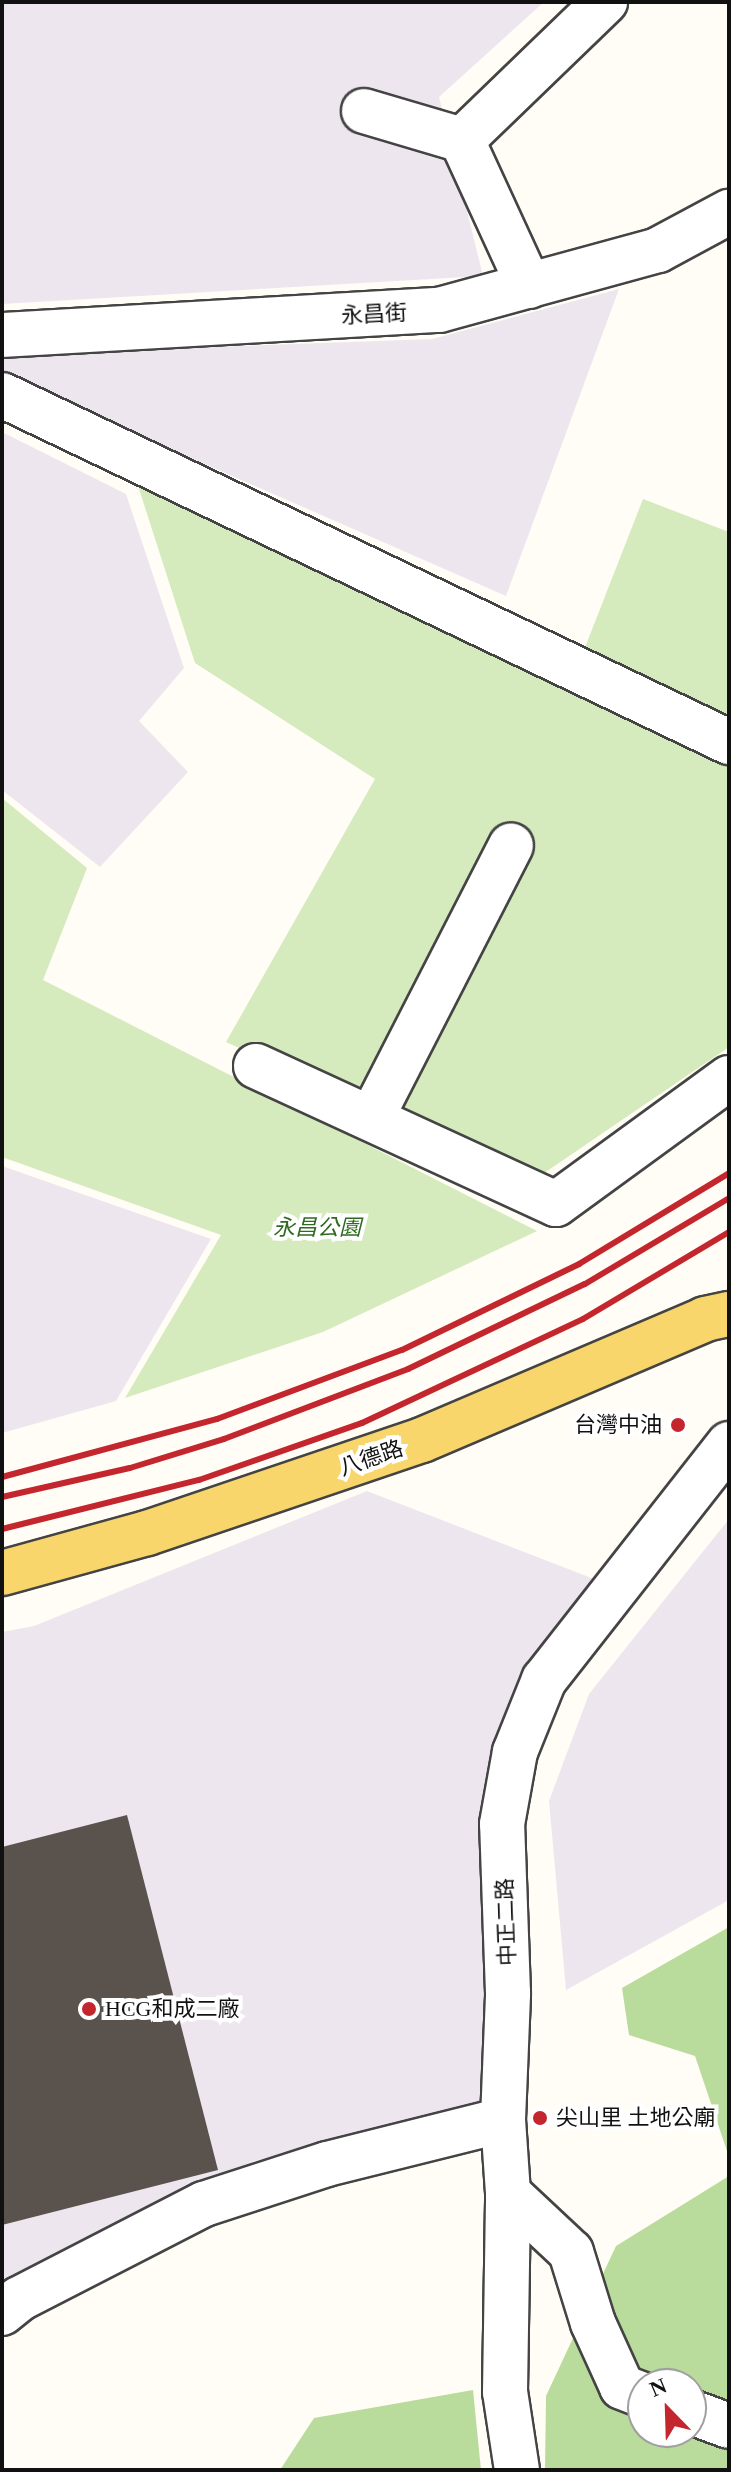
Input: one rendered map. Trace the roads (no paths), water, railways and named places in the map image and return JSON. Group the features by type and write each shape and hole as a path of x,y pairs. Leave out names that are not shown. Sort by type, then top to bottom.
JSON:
{"main road":[{"name":"八德路","path":"2,1573 132,1538 422,1440 705,1319 729,1314"}],"street":[{"path":"462,140 605,2"},
{"path":"364,111 462,140 529,286"},
{"name":"永昌街","path":"2,335 439,310 658,250 729,212"},
{"path":"2,395 729,742"},
{"path":"372,1117 511,845"},
{"path":"256,1066 556,1204 729,1078"},
{"name":"中正二路","path":"517,2470 505,2392 508,2193 503,2120 508,1993 502,1824 515,1752 544,1680 729,1444"},
{"path":"2,2313 19,2299 204,2204 327,2164 503,2120"},
{"path":"508,2193 571,2252 593,2323 622,2387 627,2389"},
{"path":"707,2418 729,2426"}],"railway":[{"path":"2,1477 217,1419 402,1350 579,1264 729,1173"},
{"path":"2,1497 130,1468 224,1439 408,1369 585,1284 729,1198"},
{"path":"2,1529 199,1480 362,1423 583,1319 729,1232"}],"place":[{"name":"台灣中油","path":"678,1425"},
{"name":"HCG和成二廠","path":"89,2009"},
{"name":"尖山里 土地公廟","path":"540,2118"}],"park label":[{"name":"永昌公園","path":"317,1228"}]}
